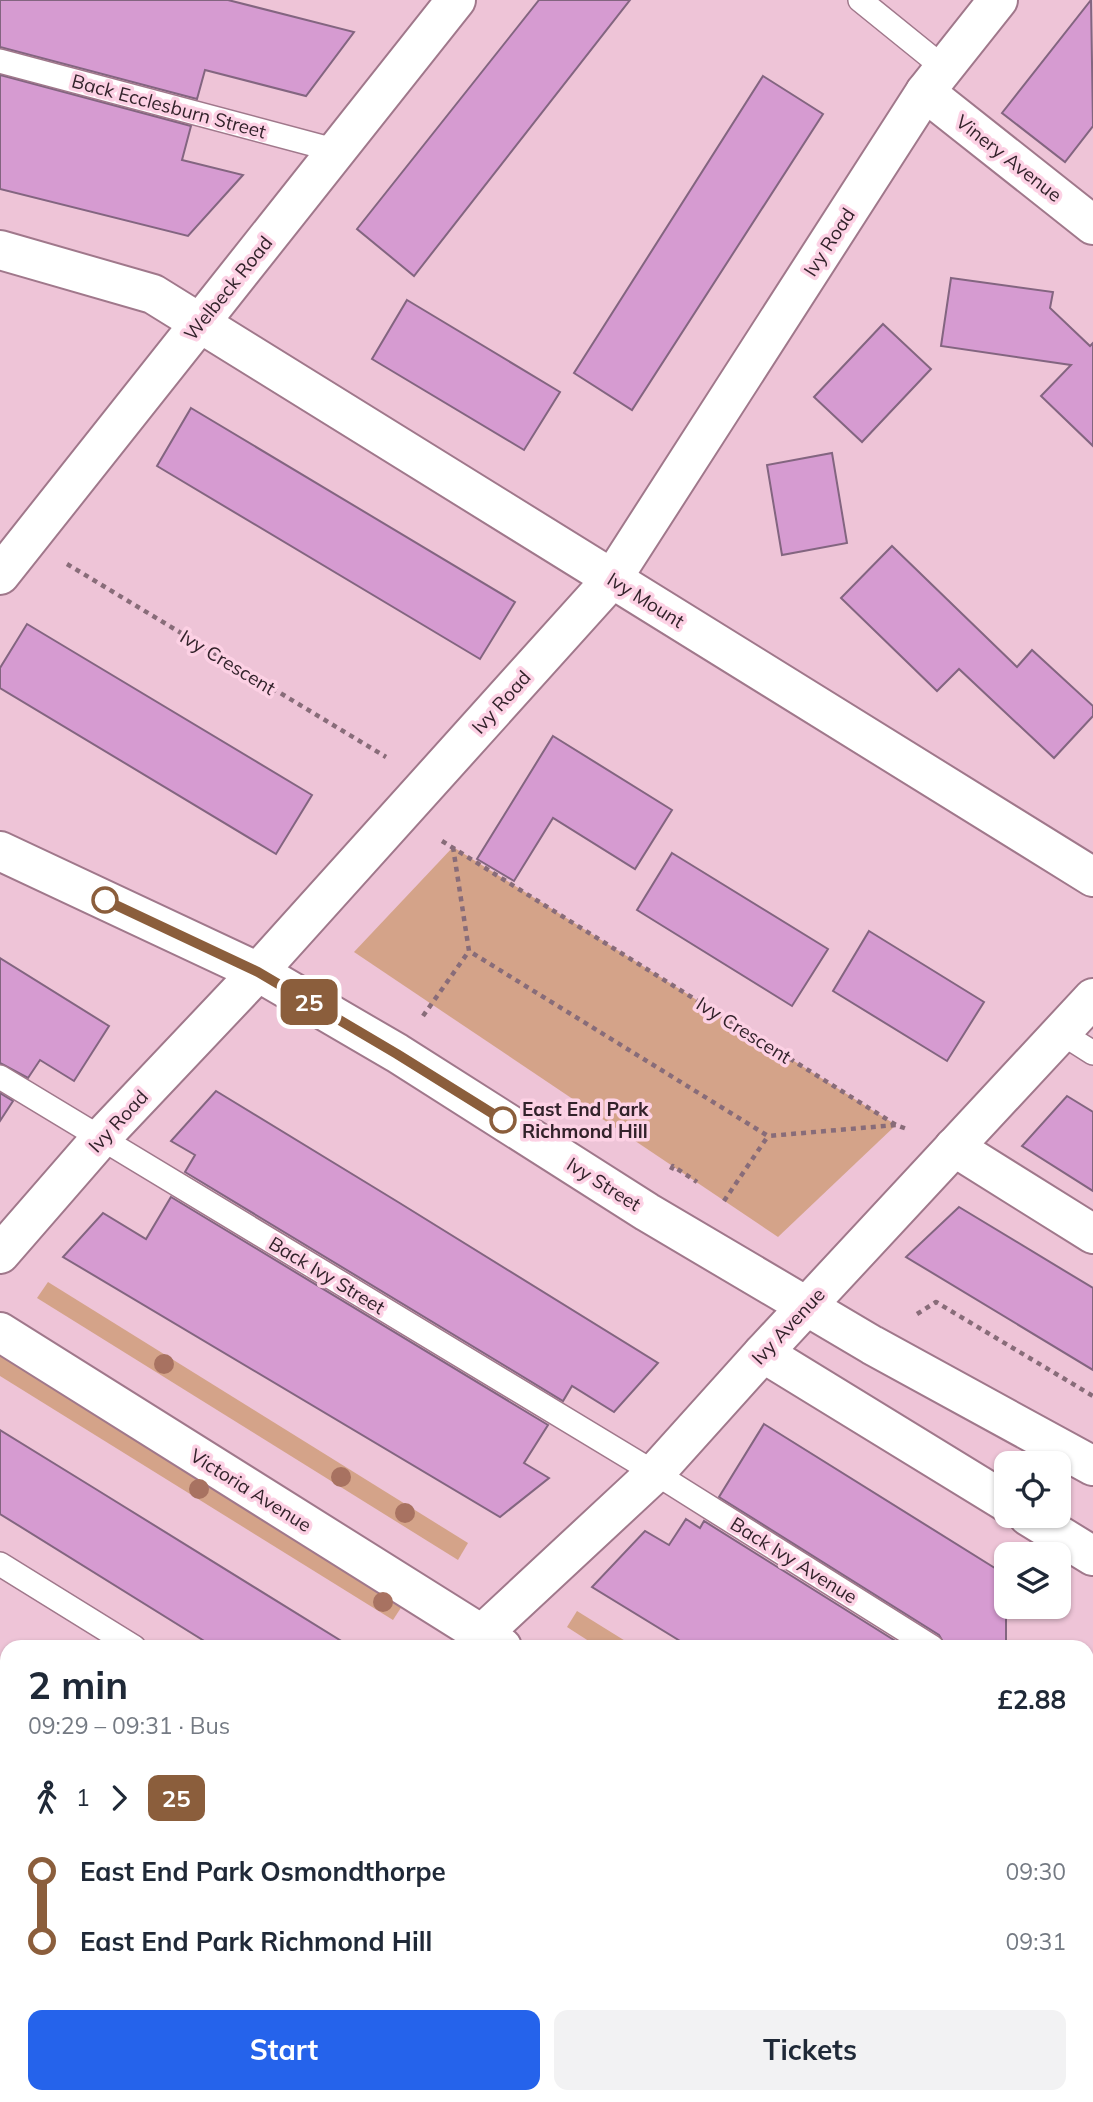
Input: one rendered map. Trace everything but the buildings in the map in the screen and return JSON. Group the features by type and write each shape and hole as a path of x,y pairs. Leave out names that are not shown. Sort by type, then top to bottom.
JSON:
{"street":[{"name":"Welbeck Road","path":"0,575 456,0"},
{"name":"Ivy Road","path":"0,1254 100,1139 258,972 611,579 935,80 998,0"},
{"name":"Vinery Avenue","path":"935,80 1093,225"},
{"name":"Ivy Mount","path":"0,250 153,294 1093,877"},
{"name":"Ivy Street","path":"0,851 258,972 397,1054 647,1212 872,1345 1093,1466"},
{"name":"Ivy Avenue","path":"490,1640 655,1473 762,1353 1093,998"},
{"path":"954,1147 1093,1234"},
{"name":"Victoria Avenue","path":"0,1332 482,1640"},
{"path":"762,1353 994,1495"},
{"path":"1048,1528 1093,1556"}],"lane":[{"path":"860,0 935,80"},
{"name":"Back Ecclesburn Street","path":"0,61 338,151"},
{"path":"1060,1032 1093,1053"},
{"name":"Back Ivy Street","path":"0,1077 655,1473"},
{"name":"Back Ivy Avenue","path":"655,1473 921,1640"},
{"path":"0,1564 123,1640"}],"path":[{"name":"Ivy Crescent","path":"27,540 429,783"},
{"name":"Ivy Crescent","path":"400,814 897,1125 954,1147"},
{"path":"397,1054 469,951 453,847"},
{"path":"469,951 768,1136 897,1125"},
{"path":"715,1194 725,1201 768,1136"},
{"path":"647,1212 673,1166 704,1187"},
{"path":"872,1345 936,1302 1093,1396"}],"shaded area":[{"path":"453,847 896,1125 778,1237 354,952"},
{"path":"48,1282 468,1543 458,1560 37,1298"},
{"path":"0,1352 404,1603 393,1620 0,1376"},
{"path":"577,1611 624,1640 587,1640 567,1627"}],"bus line":[{"name":"25","path":"105,900 258,972 503,1120"}],"place":[{"name":"East End Park Richmond Hill","path":"503,1120"}]}
